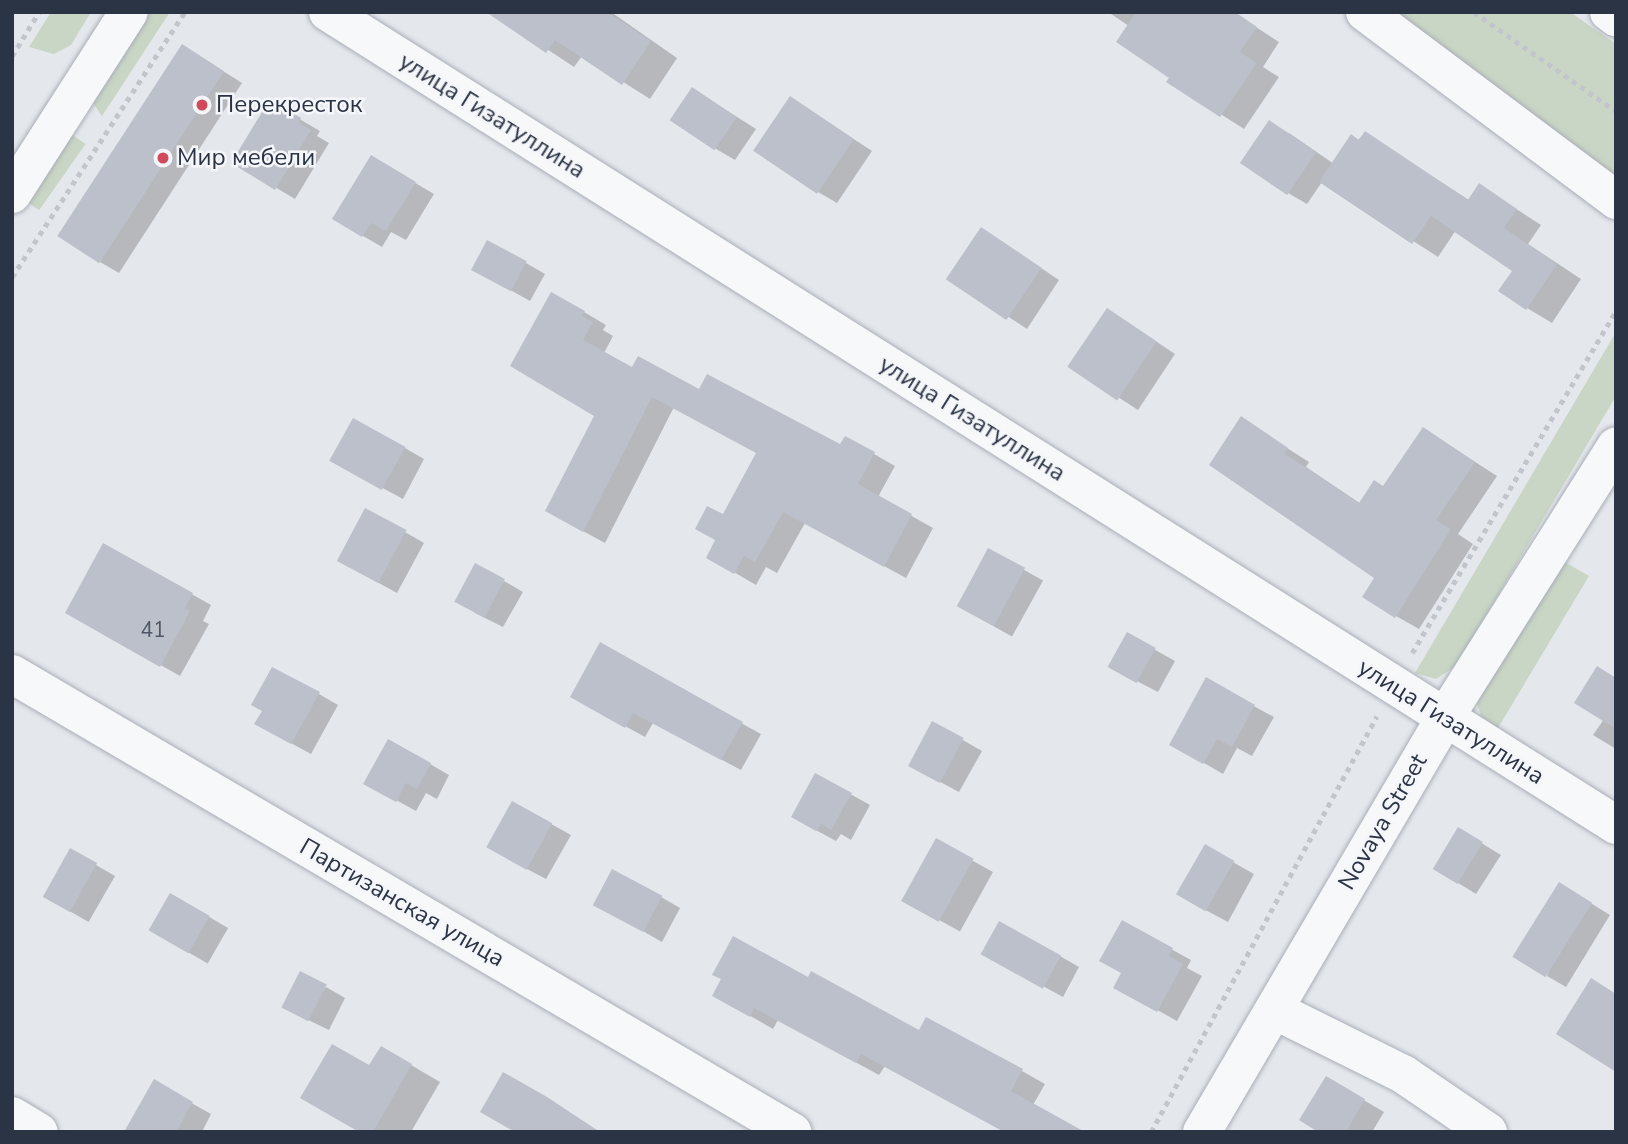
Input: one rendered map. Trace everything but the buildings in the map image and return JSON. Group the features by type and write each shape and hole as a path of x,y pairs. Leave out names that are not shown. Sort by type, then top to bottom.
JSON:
{"street":[{"path":"12,194 129,12"},
{"name":"улица Гизатуллина","path":"328,12 1616,825"},
{"path":"1365,12 1616,200"},
{"path":"1609,12 1616,17"},
{"name":"Novaya Street","path":"1202,1132 1444,718 1616,446"},
{"name":"Партизанская улица","path":"12,674 792,1132"},
{"path":"1274,1010 1403,1074 1488,1132"},
{"path":"12,1116 39,1132"}],"path":[{"path":"12,56 39,12"},
{"path":"12,277 185,12"},
{"path":"1474,12 1616,111"}],"green space":[{"path":"51,12 91,12 71,45 54,54 29,47"},
{"path":"148,12 170,12 102,116 92,102"},
{"path":"1384,12 1570,12 1616,44 1616,178"},
{"path":"70,133 86,144 39,210 24,199"},
{"path":"1616,332 1616,396 1456,666 1436,679 1415,673"},
{"path":"1563,561 1589,576 1495,733 1481,717 1477,703"}],"place":[{"name":"Перекресток","path":"202,105"},
{"name":"Мир мебели","path":"163,158"}]}
